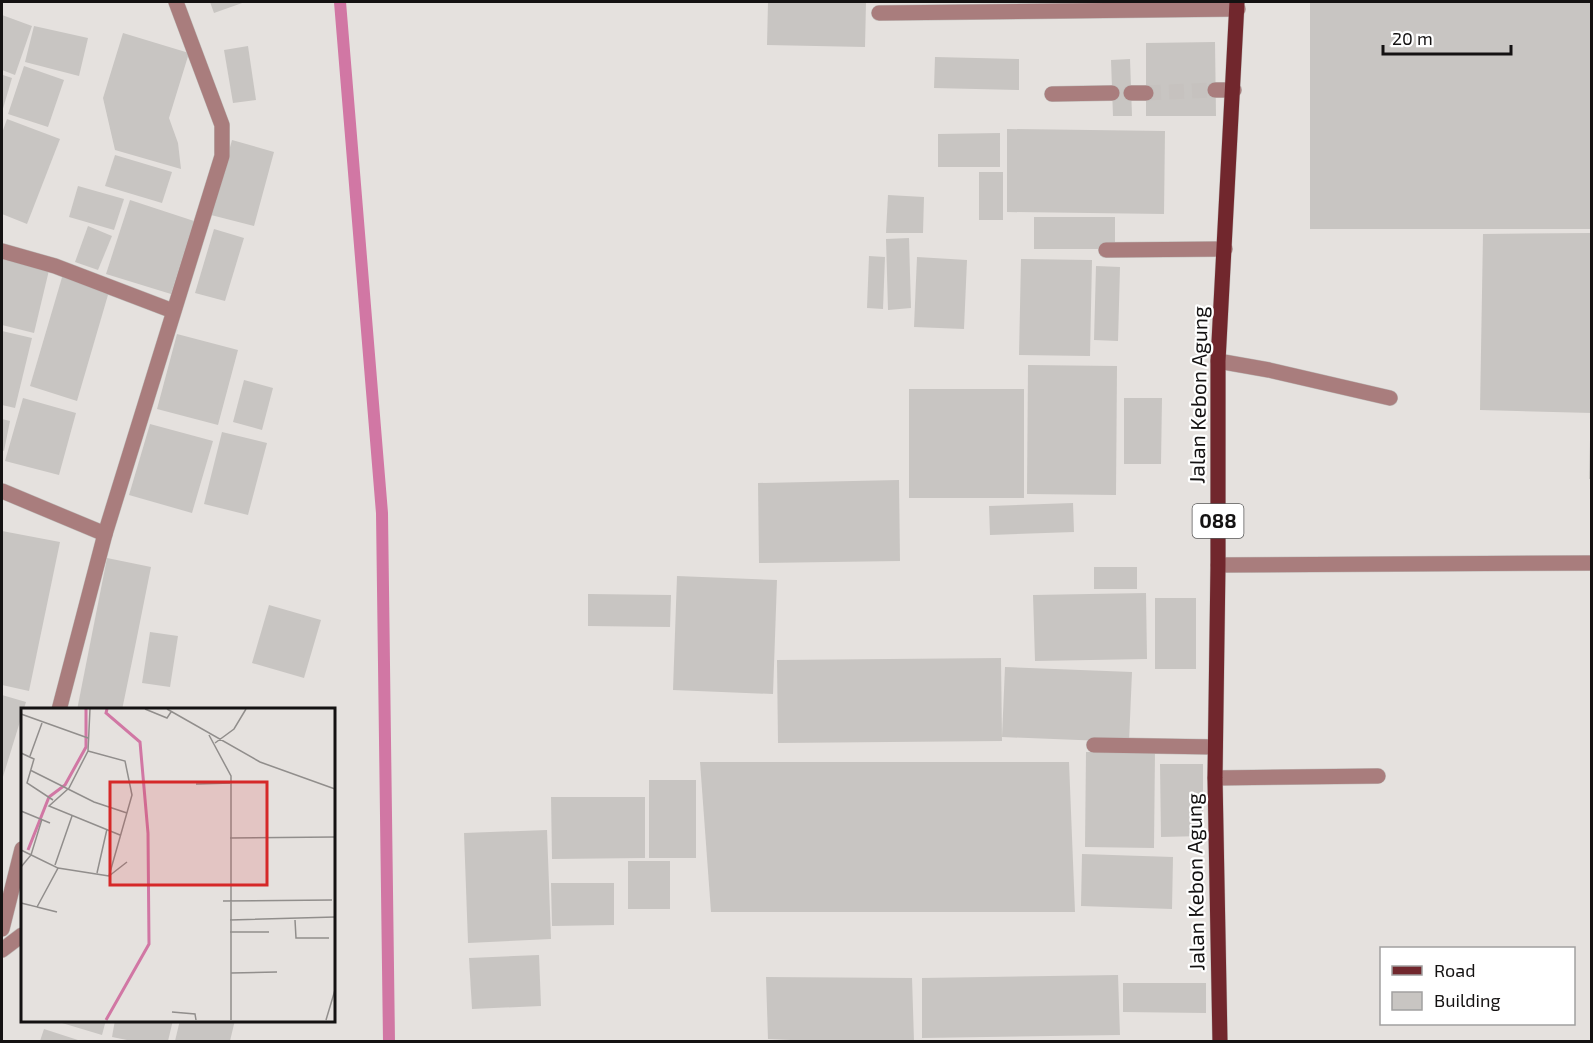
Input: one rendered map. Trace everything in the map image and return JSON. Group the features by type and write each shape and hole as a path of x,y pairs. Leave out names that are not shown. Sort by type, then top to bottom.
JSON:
{"main road":[{"name":"Jalan Kebon Agung","path":"1220,1041 1215,778 1218,361 1238,5"}],"street":[{"path":"60,708 105,534 222,156 222,125 176,2"},
{"path":"879,13 1238,5"},
{"path":"1215,90 1234,90"},
{"path":"1052,94 1112,93"},
{"path":"1106,250 1224,249"},
{"path":"2,251 55,266 173,311"},
{"path":"1218,361 1269,370 1390,398"},
{"path":"2,491 105,534"},
{"path":"1218,566 1592,563"},
{"path":"1094,745 1215,747"},
{"path":"1215,778 1378,776"},
{"path":"2,929 21,853"},
{"path":"2,950 21,936"}],"building":[{"path":"210,2 245,2 214,13"},
{"path":"768,2 866,2 865,47 767,45"},
{"path":"1310,2 1592,2 1592,229 1310,229"},
{"path":"2,15 32,26 15,75 2,70"},
{"path":"34,26 88,38 79,76 25,62"},
{"path":"123,33 189,53 169,118 178,143 181,169 115,150 103,98"},
{"path":"1215,42 1216,116 1146,116 1146,43"},
{"path":"248,46 256,100 233,103 224,50"},
{"path":"935,57 1019,59 1019,90 934,88"},
{"path":"1130,59 1132,116 1113,116 1111,60"},
{"path":"24,66 64,80 48,127 8,114"},
{"path":"3,75 12,78 2,112 2,78"},
{"path":"7,119 60,139 27,224 2,214 2,133"},
{"path":"1007,129 1165,131 1164,214 1007,212"},
{"path":"1000,133 1000,167 938,167 938,134"},
{"path":"232,140 274,152 254,226 211,215"},
{"path":"115,155 172,172 162,203 105,186"},
{"path":"979,172 1003,172 1003,220 979,220"},
{"path":"78,186 124,199 114,230 69,217"},
{"path":"888,195 924,197 923,233 886,233"},
{"path":"130,200 194,221 171,294 106,274"},
{"path":"1034,217 1115,217 1115,249 1034,249"},
{"path":"88,226 112,236 98,270 75,262"},
{"path":"214,229 244,238 225,301 195,293"},
{"path":"1592,233 1592,413 1480,410 1483,234"},
{"path":"909,238 911,308 888,310 886,239"},
{"path":"2,254 50,266 34,333 2,325"},
{"path":"869,256 885,257 883,309 867,308"},
{"path":"917,257 967,260 964,329 914,327"},
{"path":"1021,259 1092,260 1090,356 1019,355"},
{"path":"1096,266 1120,267 1118,341 1094,340"},
{"path":"63,274 110,288 77,401 30,386"},
{"path":"2,331 32,338 15,408 2,405"},
{"path":"177,334 238,350 218,425 157,409"},
{"path":"1028,365 1117,366 1116,495 1027,494"},
{"path":"244,380 273,388 262,430 233,422"},
{"path":"909,389 1024,389 1024,498 909,498"},
{"path":"23,398 76,413 59,475 5,461"},
{"path":"1124,398 1162,398 1161,464 1124,464"},
{"path":"2,419 10,421 4,451 2,450"},
{"path":"150,424 213,441 192,513 129,495"},
{"path":"222,432 267,443 248,515 204,504"},
{"path":"1590,440 1592,440 1592,479 1589,479"},
{"path":"899,480 900,561 759,563 758,483"},
{"path":"1073,503 1074,532 990,535 989,506"},
{"path":"2,531 60,542 29,691 2,685"},
{"path":"107,558 151,567 122,708 77,708"},
{"path":"1094,567 1137,567 1137,589 1094,589"},
{"path":"677,576 777,580 773,694 673,690"},
{"path":"1146,593 1147,659 1035,661 1033,595"},
{"path":"588,594 671,595 670,627 588,626"},
{"path":"1155,598 1196,598 1196,669 1155,669"},
{"path":"269,605 321,620 304,678 252,663"},
{"path":"150,632 178,636 170,687 142,683"},
{"path":"1001,658 1002,741 778,743 777,660"},
{"path":"1005,667 1132,672 1129,742 1002,737"},
{"path":"2,695 26,702 24,708 21,708 21,718 2,780"},
{"path":"1086,752 1155,752 1154,848 1085,847"},
{"path":"700,762 1069,762 1075,912 711,912"},
{"path":"1160,764 1203,764 1203,836 1161,837"},
{"path":"649,780 696,780 696,858 649,858"},
{"path":"551,797 645,797 645,858 552,859"},
{"path":"547,830 551,939 468,943 464,833"},
{"path":"1082,854 1173,857 1172,909 1081,906"},
{"path":"628,861 670,861 670,909 628,909"},
{"path":"551,883 614,883 614,925 552,926"},
{"path":"539,955 541,1006 472,1009 469,958"},
{"path":"1118,975 1120,1035 922,1038 922,978"},
{"path":"766,977 912,978 914,1041 768,1039"},
{"path":"1123,983 1206,983 1206,1013 1123,1012"},
{"path":"59,1022 105,1022 102,1035"},
{"path":"115,1022 173,1022 168,1041 132,1041 112,1037"},
{"path":"180,1022 235,1022 230,1041 175,1041"},
{"path":"44,1029 81,1041 40,1041"}],"waterway":[{"path":"340,2 382,513 389,1042"}],"tunnel":[{"path":"1146,93 1215,90"}]}
